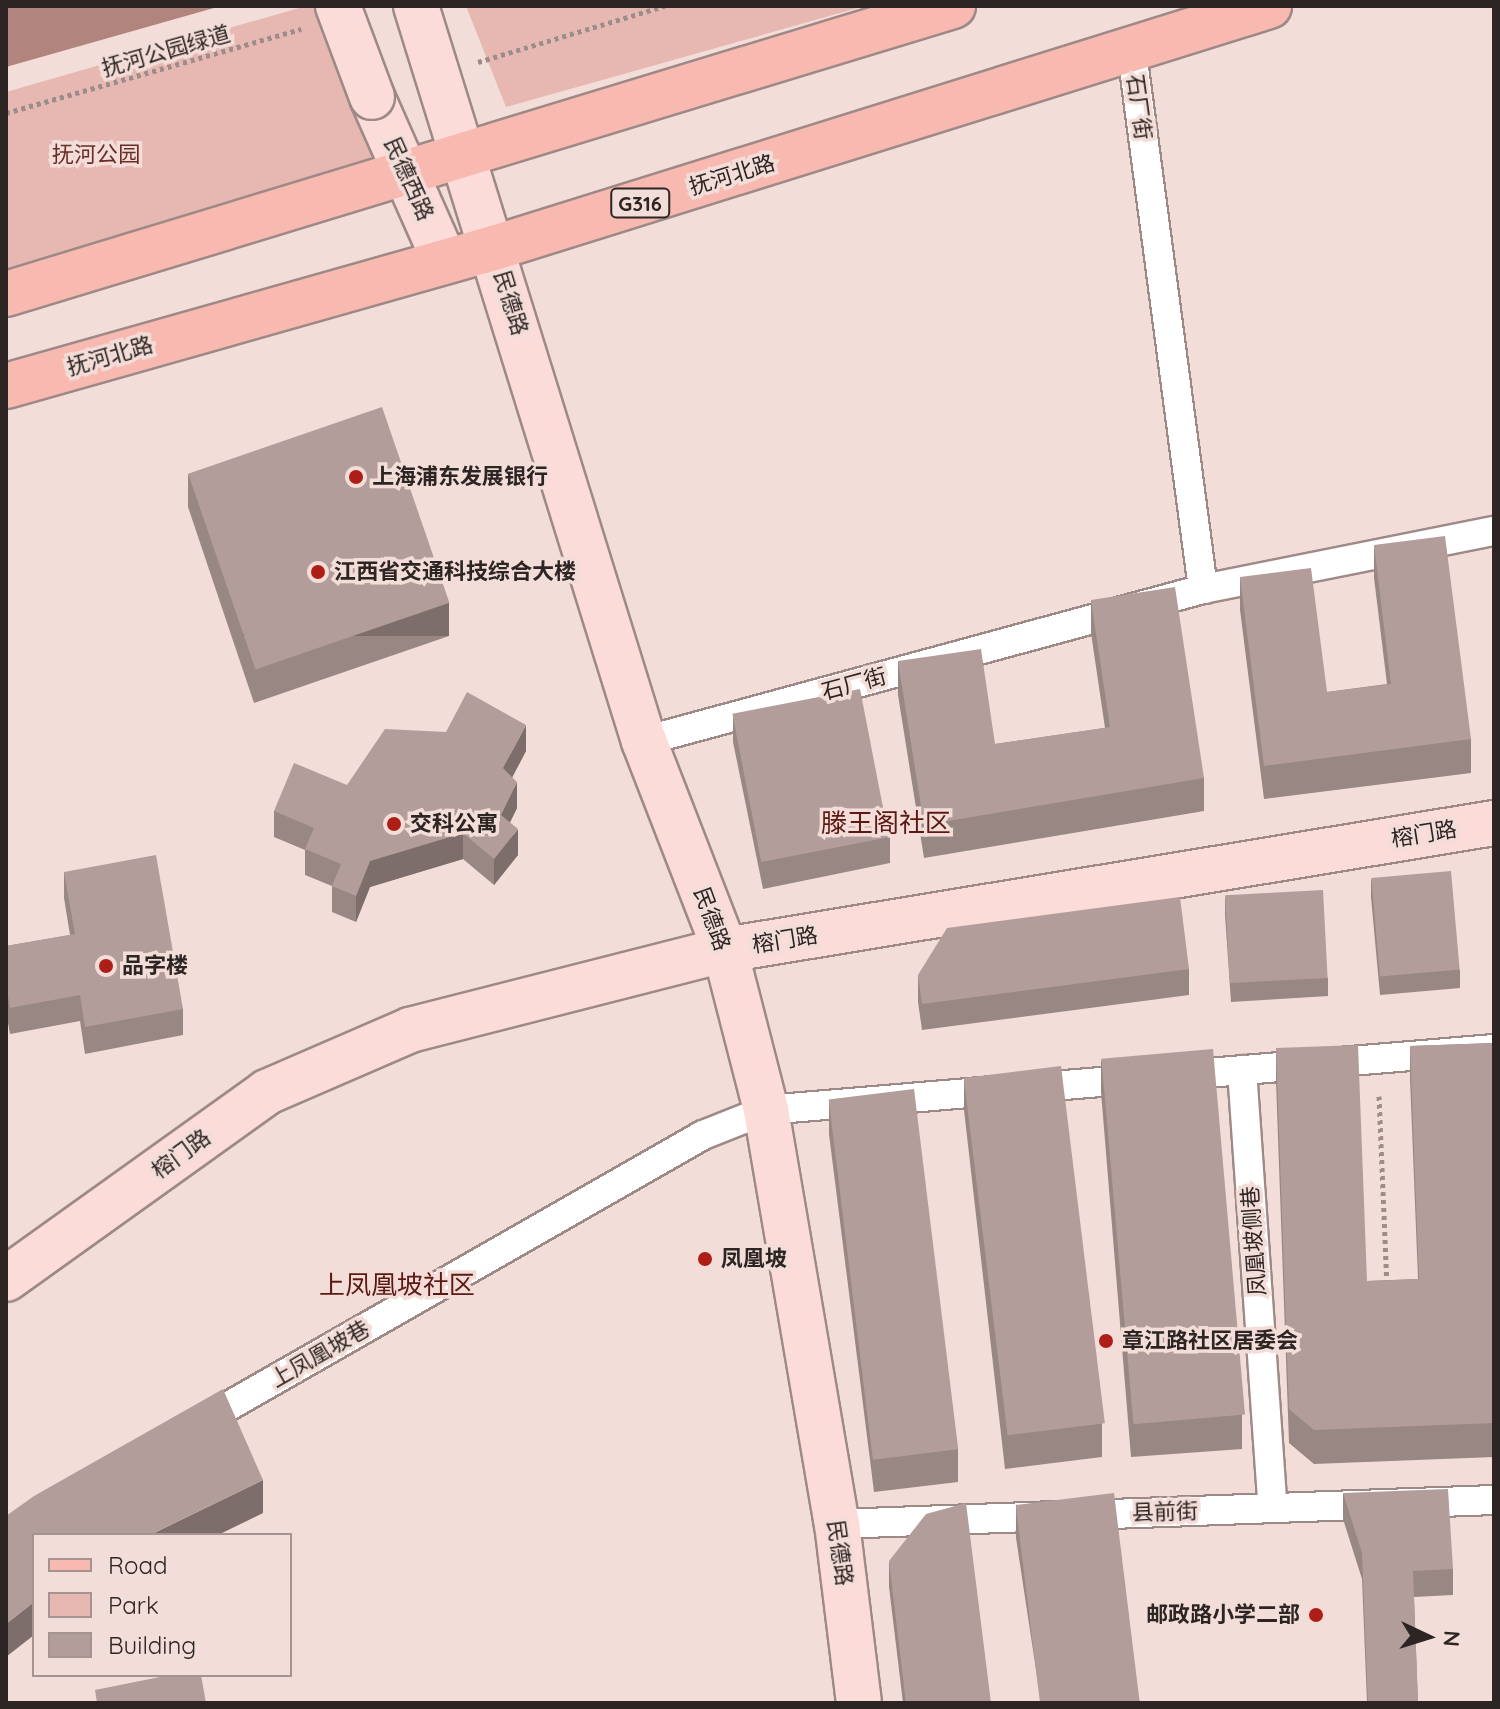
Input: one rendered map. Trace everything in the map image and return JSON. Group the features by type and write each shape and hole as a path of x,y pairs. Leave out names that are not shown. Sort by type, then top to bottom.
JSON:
{"main road":[{"path":"6,294 410,176 953,6"},
{"name":"抚河北路","path":"6,386 494,248 1132,53 1269,6"}],"street":[{"path":"416,6 467,158"},
{"name":"民德西路","path":"322,17 372,97 410,176 445,262"},
{"name":"民德路","path":"467,158 644,741 725,950 766,1110 837,1524 859,1703"},
{"name":"榕门路","path":"6,1279 267,1092 410,1030 725,950 1494,823"}],"lane":[{"name":"石厂街","path":"1132,53 1203,589"},
{"name":"石厂街","path":"644,741 1203,589 1494,531"},
{"name":"上凤凰坡巷","path":"170,1439 703,1135 766,1110 1494,1049"},
{"name":"凤凰坡侧巷","path":"1242,1070 1273,1508"},
{"name":"县前街","path":"837,1524 1494,1500"}],"path":[{"path":"439,74 665,6"},
{"name":"抚河公园绿道","path":"6,113 322,17"},
{"path":"1378,1059 1387,1300"}],"green space":[{"name":"抚河公园","path":"306,6 322,6 382,158 6,272 6,92"},
{"path":"466,6 865,6 506,107"}],"shaded area":[{"path":"6,6 221,6 6,67"}],"building":[{"name":"江西省交通科技综合大楼","path":"382,407 449,603 256,669 188,474"},
{"path":"1445,536 1471,739 1264,766 1240,577 1311,568 1327,692 1391,684 1374,545"},
{"path":"1175,587 1204,778 924,825 898,661 981,649 995,744 1110,727 1091,600"},
{"path":"860,689 889,837 761,862 732,714"},
{"name":"交科公寓","path":"467,692 526,725 503,768 517,782 501,815 518,829 494,859 463,833 370,861 356,896 332,886 341,864 305,849 314,828 274,811 294,763 347,785 385,729 446,732"},
{"name":"品字楼","path":"156,855 183,1009 85,1027 80,995 10,1008 6,985 6,946 75,934 64,872"},
{"path":"1451,871 1460,970 1380,977 1371,878"},
{"path":"1323,890 1328,978 1230,983 1225,895"},
{"path":"1180,897 1189,969 922,1004 918,975 947,928"},
{"path":"1494,1043 1494,1423 1314,1430 1289,1409 1276,1048 1358,1045 1367,1281 1419,1279 1410,1046"},
{"path":"1213,1049 1245,1415 1133,1424 1101,1059"},
{"path":"1061,1066 1105,1423 1008,1435 964,1078"},
{"path":"914,1089 958,1449 873,1460 829,1099"},
{"path":"223,1389 263,1480 154,1533 32,1533 32,1604 6,1624 6,1516 34,1496"},
{"path":"1448,1489 1453,1569 1413,1571 1418,1703 1368,1703 1362,1553 1343,1493"},
{"path":"1114,1493 1140,1703 1040,1703 1016,1505"},
{"path":"966,1503 991,1703 906,1703 889,1561 926,1514"},
{"path":"160,1677 201,1677 206,1703 97,1703 95,1690"}],"place":[{"name":"上海浦东发展银行","path":"356,477"},
{"name":"江西省交通科技综合大楼","path":"318,572"},
{"name":"交科公寓","path":"394,824"},
{"name":"品字楼","path":"106,966"},
{"name":"凤凰坡","path":"705,1259"},
{"name":"章江路社区居委会","path":"1106,1341"},
{"name":"邮政路小学二部","path":"1316,1615"}],"district":[{"name":"滕王阁社区","path":"886,823"},
{"name":"上凤凰坡社区","path":"397,1285"}]}
